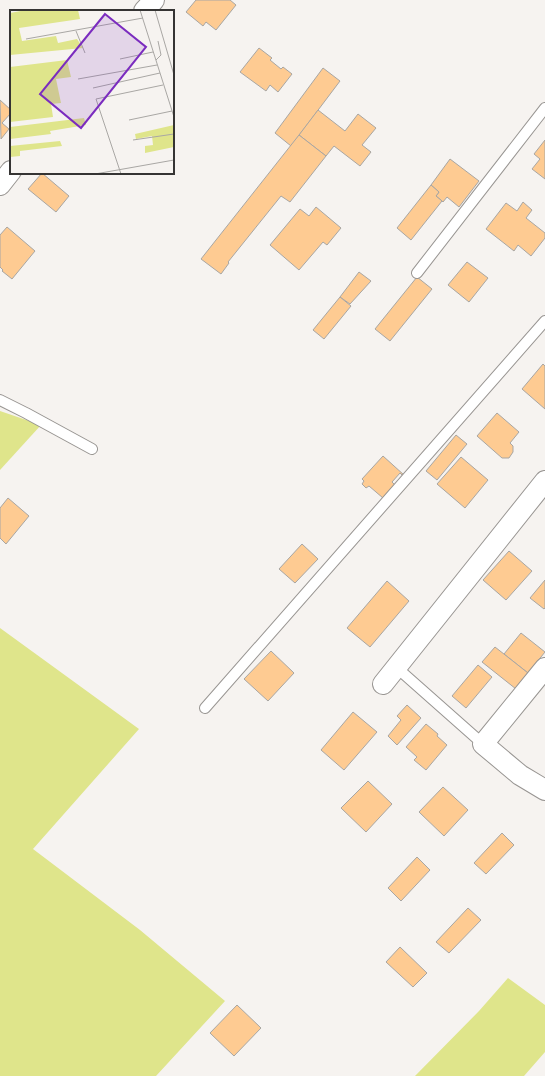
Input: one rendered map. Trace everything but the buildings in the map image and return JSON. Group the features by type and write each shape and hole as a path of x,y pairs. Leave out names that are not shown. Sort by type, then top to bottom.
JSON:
{"street":[{"path":"145,10 154,0"},
{"path":"0,185 10,173"},
{"path":"383,684 545,481"},
{"path":"545,668 484,744 520,775 545,790"}],"lane":[{"path":"417,273 545,108"},
{"path":"205,708 545,321"},
{"path":"0,400 92,449"},
{"path":"396,667 484,744"}],"green space":[{"path":"0,411 41,425 0,470"},
{"path":"0,628 139,729 33,849 140,930 225,1001 156,1076 0,1076"},
{"path":"508,978 545,1005 545,1052 524,1076 415,1076 479,1011"}]}
